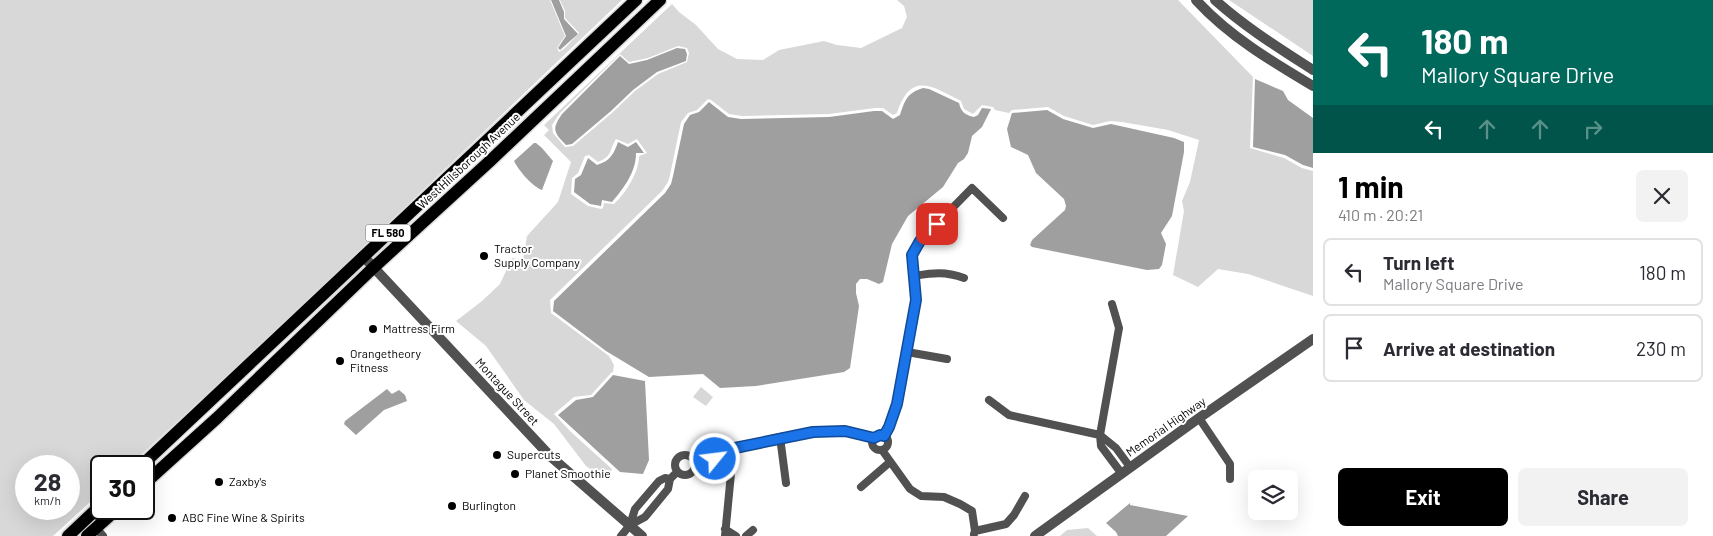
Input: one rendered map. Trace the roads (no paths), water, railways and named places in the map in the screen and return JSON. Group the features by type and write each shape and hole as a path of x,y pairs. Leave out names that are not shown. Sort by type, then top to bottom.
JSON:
{"main road":[{"name":"West Hillsborough Avenue","path":"152,455 636,0"},
{"name":"West Hillsborough Avenue","path":"155,474 217,418 373,268 490,161 660,0"},
{"path":"155,462 178,439 189,419"},
{"path":"68,536 90,515"},
{"path":"95,533 100,520"},
{"path":"95,533 107,520"},
{"path":"77,536 84,528 82,523"}],"street":[{"path":"1196,0 1232,34 1312,83"},
{"path":"1215,0 1259,35 1313,70"},
{"path":"884,436 897,404 916,300 912,255 920,241 972,188 1003,218"},
{"name":"Montague Street","path":"363,256 550,456 642,536"},
{"path":"913,276 938,272 964,278"},
{"path":"1112,304 1119,328 1100,435 1102,446 1126,471"},
{"name":"Memorial Highway","path":"1035,536 1199,418 1313,340"},
{"path":"907,352 946,359"},
{"path":"989,400 1009,415 1100,435"},
{"path":"1199,418 1230,464 1230,479"},
{"path":"696,464 703,466 735,448 780,437 813,432 845,431 874,438 880,435 884,436"},
{"path":"882,450 888,442 884,436"},
{"path":"780,437 786,483"},
{"path":"874,438 875,448 882,450 910,489 921,496 944,497 972,511 974,534 1006,524 1025,496"},
{"path":"727,453 732,462 725,533 736,536"},
{"path":"687,455 694,459 696,464 693,473 685,476 677,472 675,465 679,457 687,455"},
{"path":"861,487 890,462"},
{"path":"630,525 645,517 668,489 670,479 677,472"},
{"path":"621,536 630,525 635,509 659,480 670,479"},
{"path":"746,536 753,530"}],"place":[{"name":"Tractor Supply Company","path":"484,256"},
{"name":"Mattress Firm","path":"373,329"},
{"name":"Orangetheory Fitness","path":"340,361"},
{"name":"Supercuts","path":"497,455"},
{"name":"Planet Smoothie","path":"515,474"},
{"name":"Zaxby's","path":"219,482"},
{"name":"Burlington","path":"452,506"},
{"name":"ABC Fine Wine & Spirits","path":"172,518"}]}
